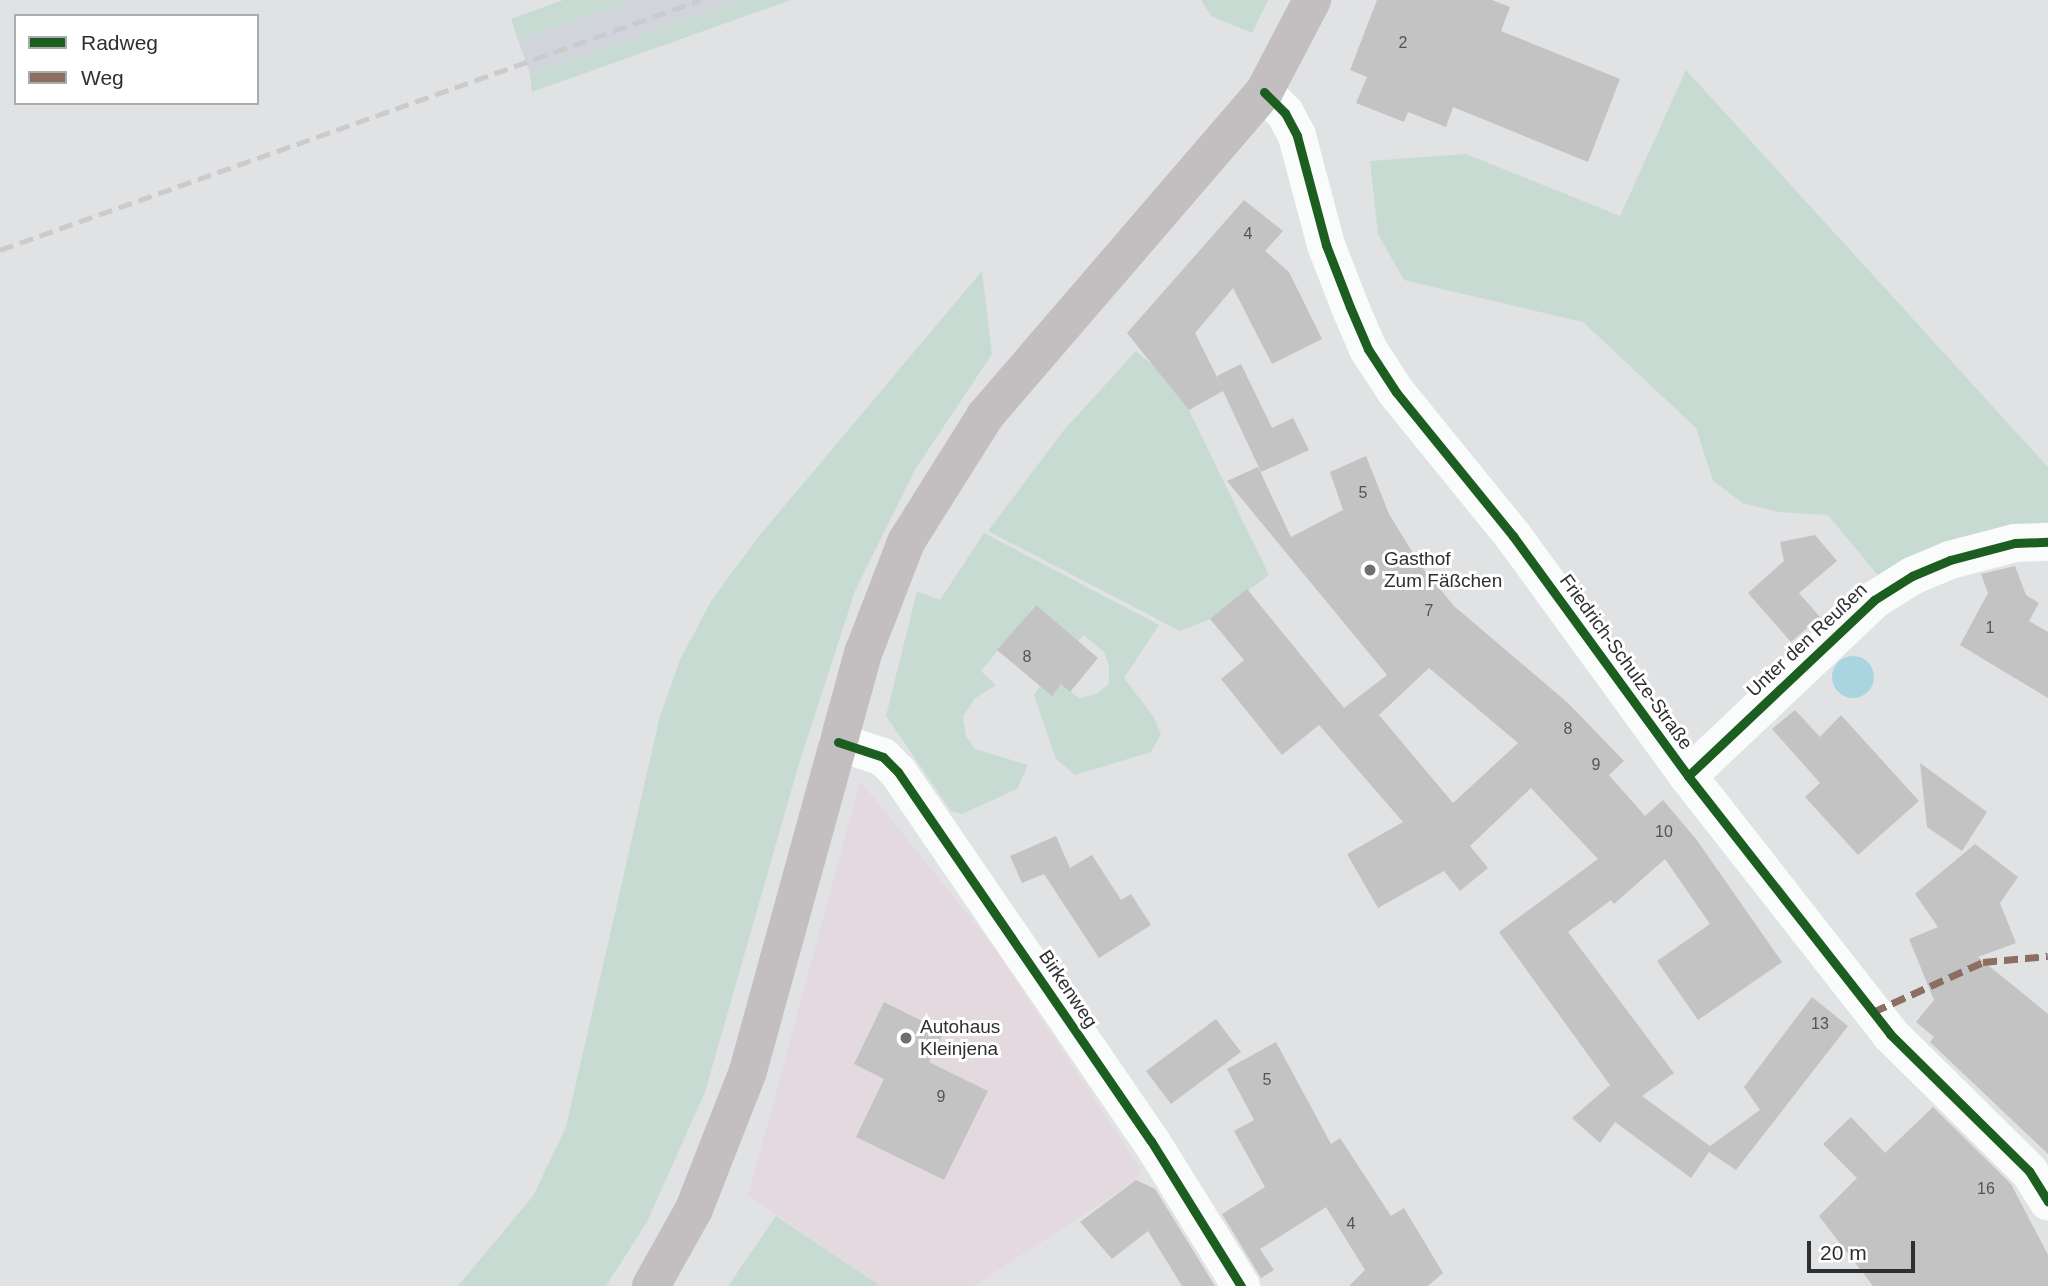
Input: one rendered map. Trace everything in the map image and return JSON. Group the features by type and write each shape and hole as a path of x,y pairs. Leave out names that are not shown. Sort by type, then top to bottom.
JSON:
{"main road":[{"path":"652,1286 700,1197 748,1072 838,741 885,592 934,492 1016,379 1264,92 1312,0"}],"street":[{"name":"Friedrich-Schulze-Straße","path":"1264,92 1285,113 1297,136 1326,245 1368,349 1396,392 1513,536 1688,776 1890,1034 2029,1171 2048,1201"},
{"name":"Unter den Reußen","path":"1688,776 1874,600 1912,576 1950,560 2015,544 2048,542"},
{"name":"Birkenweg","path":"838,741 883,757 898,772 1151,1141 1241,1286"}],"shaded area":[{"path":"634,0 743,0 530,74 518,40"},
{"path":"860,781 991,943 1142,1171 1136,1180 974,1286 881,1286 748,1196"}],"green space":[{"path":"563,0 634,0 518,40 511,19"},
{"path":"743,0 791,0 532,92 530,74"},
{"path":"1201,0 1268,0 1252,33 1211,16"},
{"path":"1686,70 2048,467 2048,523 1880,578 1828,515 1778,512 1743,503 1713,481 1696,428 1583,322 1404,280 1378,234 1370,161 1466,154 1620,216"},
{"path":"982,271 992,354 916,468 855,591 798,767 705,1092 647,1222 606,1286 458,1286 533,1196 566,1127 660,716 680,660 711,601 759,536"},
{"path":"1136,351 1161,372 1189,410 1269,575 1210,619 1180,631 988,531 1064,430"},
{"path":"984,533 1159,625 1124,678 1153,716 1161,734 1151,752 1075,775 1056,759 1034,695 1040,686 1052,695 1061,684 1079,698 1096,694 1109,684 1109,665 1104,652 1084,635 1078,641 1035,605 981,671 996,685 974,699 963,717 966,736 975,749 1028,765 1017,789 962,814 951,811 886,716 917,591 940,600"},
{"path":"776,1216 881,1286 728,1286"}],"water":[{"path":"1853,656 1868,662 1874,677 1868,692 1853,698 1838,692 1832,677 1838,662"}],"building":[{"path":"1377,0 1492,0 1510,7 1501,31 1620,79 1588,162 1453,107 1446,127 1408,112 1404,122 1356,103 1367,77 1350,70"},
{"path":"1244,200 1283,231 1265,251 1289,272 1322,339 1272,364 1233,288 1195,333 1223,389 1217,376 1241,364 1272,428 1293,418 1309,450 1261,472 1223,391 1189,410 1127,333"},
{"path":"1366,456 1389,514 1421,566 1454,606 1568,703 1624,761 1609,775 1645,816 1663,800 1696,839 1782,962 1698,1020 1657,961 1710,924 1665,859 1614,904 1611,900 1568,932 1674,1073 1642,1096 1710,1146 1760,1110 1744,1087 1812,997 1848,1026 1736,1170 1709,1152 1691,1178 1615,1122 1600,1143 1572,1118 1610,1085 1499,932 1598,859 1531,788 1470,846 1488,868 1460,891 1444,871 1378,908 1347,854 1403,822 1319,725 1282,755 1221,679 1244,660 1210,619 1247,589 1344,708 1387,675 1227,481 1258,467 1291,537 1343,510 1330,472","holes":["1429,668 1518,743 1453,803 1379,715"]},
{"path":"1815,535 1837,561 1799,593 1820,617 1791,642 1748,593 1784,561 1780,542"},
{"path":"2015,566 2026,595 2039,603 2029,621 2048,632 2048,698 1960,645 1988,593 1981,574"},
{"path":"1036,605 1098,658 1070,692 1061,684 1052,696 997,650"},
{"path":"1795,710 1820,737 1841,715 1919,801 1858,855 1805,797 1820,783 1772,729"},
{"path":"1920,763 1987,812 1962,851 1927,827"},
{"path":"1056,836 1070,868 1092,855 1121,900 1131,894 1151,925 1099,958 1044,874 1022,883 1010,856"},
{"path":"1975,844 2018,877 2000,903 2016,943 1978,957 2048,1014 2048,1154 1930,1042 1934,1037 1916,1022 1934,1000 1909,939 1938,927 1915,894"},
{"path":"884,1002 944,1032 929,1062 988,1091 944,1180 856,1137 884,1079 854,1064"},
{"path":"1216,1019 1241,1052 1171,1104 1146,1071"},
{"path":"1276,1042 1331,1144 1340,1138 1391,1216 1404,1208 1443,1273 1428,1286 1349,1286 1365,1270 1326,1207 1260,1249 1274,1270 1261,1278 1222,1214 1265,1187 1234,1131 1254,1120 1227,1069"},
{"path":"1933,1107 2011,1184 2048,1255 2048,1286 1873,1286 1819,1216 1857,1178 1823,1144 1851,1117 1885,1153"},
{"path":"1136,1180 1155,1189 1215,1286 1182,1286 1148,1231 1112,1259 1080,1222"}],"railway":[{"path":"0,250 700,0"}],"marked path":[{"path":"1873,1012 1983,962 2048,956"}],"cycle path":[{"path":"1264,92 1285,113 1297,136 1326,245 1368,349 1396,392 1513,536 1688,776 1890,1034 2029,1171 2048,1201"},
{"path":"1688,776 1874,600 1912,576 1950,560 2015,543 2048,542"},
{"path":"838,742 883,757 898,772 1151,1141 1241,1286"}],"place":[{"name":"Gasthof Zum Fäßchen","path":"1370,570"},
{"name":"Autohaus Kleinjena","path":"906,1038"}]}
